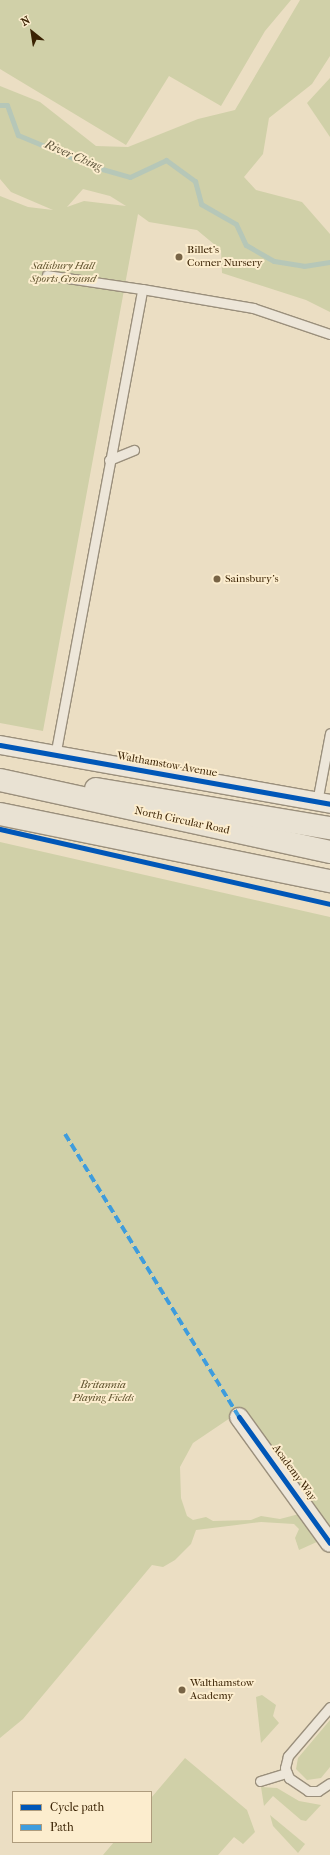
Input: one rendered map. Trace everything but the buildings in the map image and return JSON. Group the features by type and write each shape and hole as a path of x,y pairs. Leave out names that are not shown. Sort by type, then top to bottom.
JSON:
{"highway":[{"path":"0,780 35,787 95,789 330,828"},
{"name":"North Circular Road","path":"35,787 127,810 330,852"},
{"path":"0,814 294,876 330,881"},
{"path":"294,876 330,891"}],"street":[{"name":"Walthamstow Avenue","path":"0,745 324,803"},
{"name":"Academy Way","path":"240,1417 330,1543"}],"lane":[{"path":"47,275 254,308 330,334"},
{"path":"55,756 142,289"},
{"path":"109,460 134,450"},
{"path":"324,803 330,733"},
{"path":"330,1707 288,1756 287,1773 297,1786 308,1791 318,1791 330,1783"},
{"path":"260,1781 287,1773"}],"green space":[{"path":"0,0 291,0 265,31 221,106 169,76 126,145 0,69"},
{"name":"Salisbury Hall Sports Ground","path":"300,0 330,0 330,56 312,84 269,118 263,154 244,177 256,190 302,202 330,234 330,312 306,300 222,273 221,250 197,230 149,222 138,214 43,731 0,723 0,196 28,207 53,210 11,192 0,179 0,86 40,102 96,146 128,147 198,119 235,110","holes":["83,189 110,196 126,206 84,201 67,207"]},
{"path":"330,78 330,137 307,103"},
{"name":"Britannia Playing Fields","path":"0,842 330,917 330,1526 243,1412 236,1414 193,1443 180,1467 181,1498 187,1516 193,1520 206,1517 213,1521 251,1520 261,1516 280,1519 299,1514 319,1541 299,1550 295,1538 299,1529 294,1524 261,1522 196,1530 191,1544 175,1560 163,1567 152,1565 23,1719 0,1738"},
{"path":"262,1695 276,1705 273,1716 279,1723 261,1743 256,1697"},
{"path":"330,1720 330,1767 321,1778 307,1780 296,1769 298,1758"},
{"path":"185,1758 247,1810 255,1832 243,1844 234,1837 218,1855 103,1855 113,1843 152,1843 152,1797"},
{"path":"261,1787 277,1788 299,1801 321,1805 306,1821 301,1820 273,1796 264,1806"},
{"path":"270,1815 305,1844 298,1853 273,1826"}],"waterway":[{"name":"River Ching","path":"0,105 7,105 18,135 95,167 130,177 166,160 195,181 201,204 236,224 246,245 274,261 304,266 330,262"}],"marked path":[{"path":"65,1134 239,1417"}],"cycle path":[{"path":"0,745 330,804"},
{"path":"0,829 330,904"},
{"path":"239,1417 330,1543"}],"place":[{"name":"Billet's Corner Nursery","path":"179,257"},
{"name":"Sainsbury's","path":"217,579"},
{"name":"Walthamstow Academy","path":"182,1690"}]}
